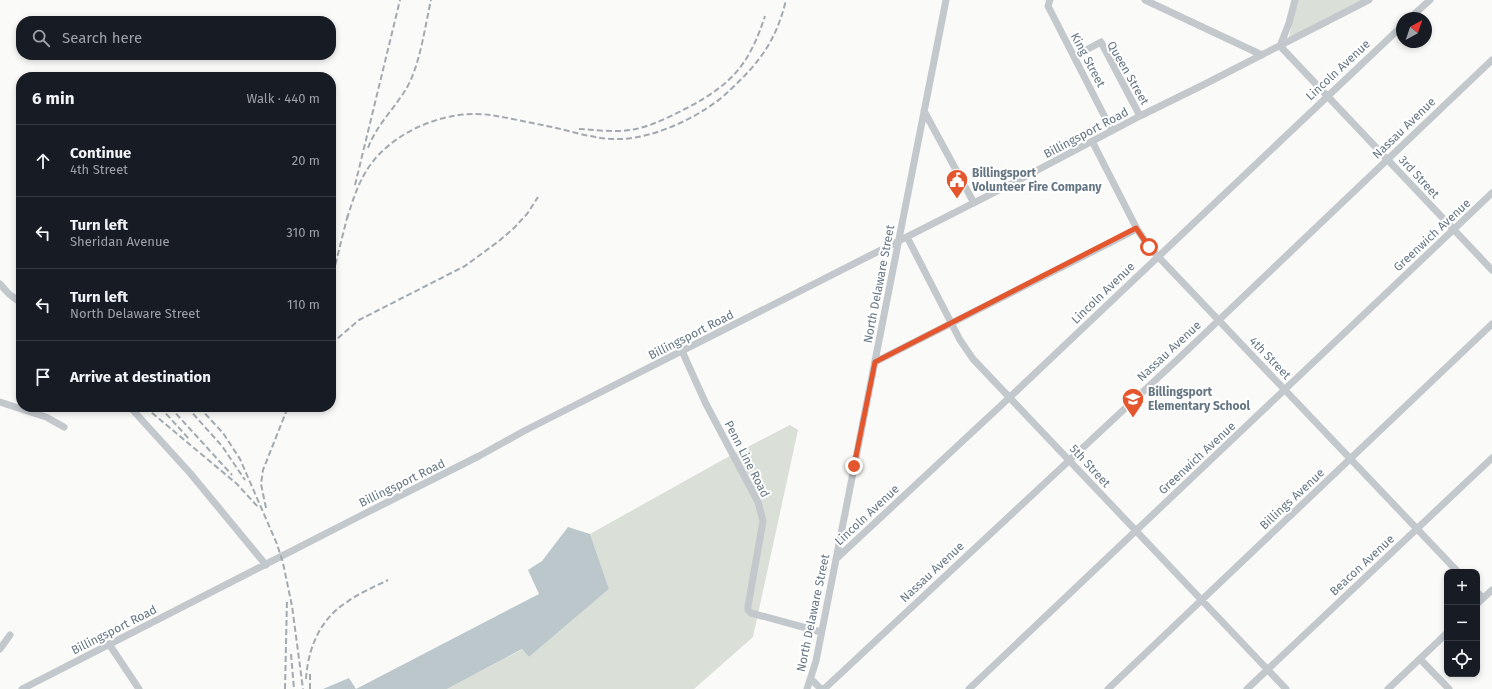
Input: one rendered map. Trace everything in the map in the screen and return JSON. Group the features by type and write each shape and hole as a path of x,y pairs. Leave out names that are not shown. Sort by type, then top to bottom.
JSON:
{"street":[{"name":"North Delaware Street","path":"807,689 811,678 836,559 946,0"},
{"name":"King Street","path":"1050,0 1048,6 1075,56 1112,131"},
{"path":"1145,0 1262,55"},
{"path":"1280,46 1289,23 1295,0"},
{"name":"Billingsport Road","path":"22,689 1369,0"},
{"path":"1417,12 1430,0"},
{"name":"Lincoln Avenue","path":"836,559 1010,397 1157,256 1396,32"},
{"name":"Queen Street","path":"1075,56 1101,42 1140,116"},
{"name":"3rd Street","path":"1280,46 1492,270"},
{"name":"Nassau Avenue","path":"823,689 1218,320 1492,60"},
{"path":"924,111 974,203"},
{"name":"4th Street","path":"1092,141 1136,228 1145,242 1455,569"},
{"name":"Greenwich Avenue","path":"969,689 1492,193"},
{"path":"875,362 952,324 1136,228"},
{"name":"5th Street","path":"907,237 952,324 973,359 1286,689"},
{"path":"0,284 16,299"},
{"name":"Billings Avenue","path":"1108,689 1492,324"},
{"name":"Penn Line Road","path":"682,351 706,404 758,502 763,521 748,610 751,613 821,632"},
{"path":"0,402 16,407"},
{"path":"31,412 46,417 64,427"},
{"path":"135,412 190,473 266,565"},
{"name":"Beacon Avenue","path":"1247,689 1492,458"},
{"path":"1480,601 1492,590"},
{"path":"1480,595 1483,598"},
{"path":"0,649 10,635"},
{"path":"1388,689 1444,636"},
{"path":"109,644 139,689"},
{"path":"1420,659 1449,689"},
{"path":"811,678 823,689"}],"shaded area":[{"path":"1297,0 1367,0 1288,41"},
{"path":"790,425 798,430 753,637 694,689 447,689 523,649 529,657 609,589 590,534 726,458"},
{"path":"568,527 590,534 609,589 529,657 522,649 447,689 356,689 539,594 528,570 542,561"},
{"path":"349,678 356,689 323,689"}],"railway":[{"path":"355,185 400,0"},
{"path":"368,148 380,125 411,80 418,58 431,0"},
{"path":"347,219 354,197 363,177 371,164 382,152 394,141 409,132 424,124 440,119 457,115 490,115 612,139 635,138 679,124 719,100 750,70 772,39 786,0"},
{"path":"579,129 615,131 636,129 662,120 703,99 727,81 737,71 752,48 765,16"},
{"path":"336,340 359,320 465,266 514,228 527,214 538,197"},
{"path":"336,262 348,214"},
{"path":"151,412 237,484 258,507"},
{"path":"165,412 189,439"},
{"path":"175,412 232,475"},
{"path":"191,412 222,446 245,480"},
{"path":"204,412 223,433 240,459 277,544 283,563 292,606 303,689"},
{"path":"266,508 261,484 263,470 286,412"},
{"path":"306,679 309,656 313,645 317,635 329,617 352,599 388,580"},
{"path":"285,689 287,599"},
{"path":"291,654 294,689"},
{"path":"310,673 310,689"}],"place":[{"name":"Billingsport Volunteer Fire Company","path":"957,200"},
{"name":"Billingsport Elementary School","path":"1133,418"}],"route":[{"path":"854,466 875,362 952,324 1136,228 1149,247"}]}
